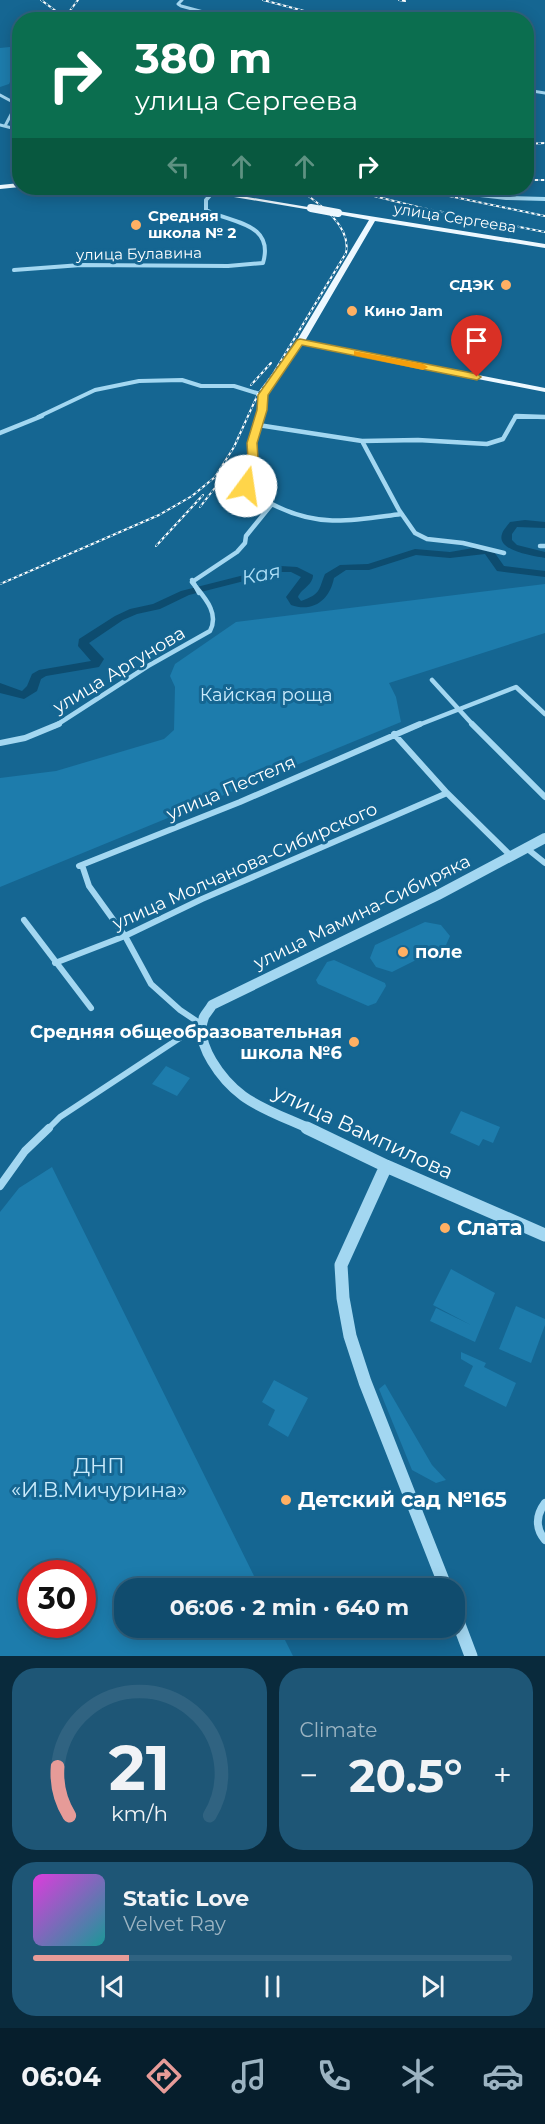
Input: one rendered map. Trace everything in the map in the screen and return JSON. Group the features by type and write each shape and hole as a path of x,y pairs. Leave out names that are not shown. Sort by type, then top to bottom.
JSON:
{"main road":[{"name":"улица Сергеева","path":"231,195 545,246"},
{"path":"373,219 300,342 513,386 545,388"},
{"path":"351,352 534,384 545,388"}],"street":[{"path":"182,0 178,4 181,6 203,12"},
{"path":"2,126 12,111"},
{"name":"улица Булавина","path":"14,270 81,265 220,266 263,262 266,255 262,239 256,229 206,210 206,200 210,195"},
{"path":"480,195 545,199"},
{"path":"300,342 263,395 258,425 252,443 253,459 246,482 254,495 311,523 346,522 401,514"},
{"path":"0,433 95,390 139,381 182,380 201,386 234,386 263,395"},
{"path":"258,425 362,441 392,439 495,443 503,439 516,416 545,417"},
{"path":"362,441 375,460 401,514 417,534 426,539 465,544 504,553"},
{"name":"улица Аргунова","path":"0,743 25,738 64,723 148,666 210,631 216,618 211,607 192,582 237,552 245,543 246,536 273,504"},
{"path":"432,680 457,710 545,797"},
{"name":"улица Пестеля","path":"125,936 89,886 80,866 240,802 394,734 516,687 545,714"},
{"path":"394,734 447,793 510,855"},
{"name":"улица Молчанова-Сибирского","path":"55,963 125,936 202,899 447,793"},
{"name":"улица Мамина-Сибиряка","path":"201,1024 212,1005 233,993 455,887 510,855 545,838"},
{"path":"525,848 545,863"},
{"path":"24,920 91,1008"},
{"path":"0,1186 24,1151 60,1117 201,1024 180,1010 151,984 125,936"},
{"name":"улица Вампилова","path":"201,1024 202,1036 215,1066 226,1081 244,1097 386,1166 545,1235"},
{"path":"386,1166 341,1265 343,1298 350,1336 365,1382 442,1578"},
{"path":"545,1503 537,1522 540,1535 545,1540"},
{"path":"464,1638 471,1656"}],"green space":[{"path":"12,47 12,78 9,84 0,87 0,48"},
{"name":"Кайская роща","path":"545,584 545,633 389,683 396,697 401,722 0,887 0,778 56,771 164,739 174,730 175,687 170,676 175,664 236,622"},
{"name":"поле","path":"425,922 441,925 450,936 446,945 392,972 376,967 370,958 375,945"},
{"path":"334,960 385,983 386,986 376,1003 368,1006 318,984 316,980 327,962"},
{"path":"166,1066 190,1078 177,1096 152,1084"},
{"path":"461,1111 500,1127 493,1143 483,1139 479,1146 450,1133"},
{"name":"ДНП «И.В.Мичурина»","path":"52,1167 255,1578 114,1578 114,1638 284,1638 293,1656 0,1656 0,1212 19,1188"},
{"path":"451,1269 495,1293 475,1342 430,1321 436,1308 471,1325 433,1305"},
{"path":"516,1306 545,1319 545,1325 531,1363 499,1349"},
{"path":"461,1352 486,1363 484,1367 516,1383 506,1407 464,1386 473,1366 461,1359"},
{"path":"274,1380 308,1398 288,1437 268,1425 275,1410 262,1402"},
{"path":"385,1384 432,1465 446,1480 436,1483 412,1470 379,1389"}],"waterway":[{"name":"Кая","path":"545,525 514,524 507,534 507,540 513,547 545,555"},
{"name":"Кая","path":"0,687 6,691 24,695 33,688 36,677 43,673 95,664 98,659 84,646 83,642 119,618 134,611 156,607 185,593 280,569 293,569 307,575 307,579 292,597 295,603 301,605 318,599 326,591 329,576 344,567 369,567 415,552 450,555 479,550 488,551 498,567 545,574"}],"railway":[{"path":"41,0 57,12"},
{"path":"69,12 78,0"},
{"path":"263,0 308,12"},
{"path":"399,0 405,1"},
{"path":"534,144 545,143"},
{"path":"534,180 545,180"},
{"path":"0,584 159,515 192,496 215,477 234,447 258,394 273,374 346,253 344,233 338,224 323,207 307,195"},
{"path":"370,195 422,208 545,232"},
{"path":"444,195 545,216"},
{"path":"251,385 271,363"},
{"path":"200,507 228,471"},
{"path":"156,546 203,495"}],"slow traffic":[{"path":"357,353 423,367"}],"place":[{"name":"Средняя школа № 2","path":"136,225"},
{"name":"СДЭК","path":"506,285"},
{"name":"Кино Jam","path":"352,311"},
{"name":"поле","path":"403,952"},
{"name":"Средняя общеобразовательная школа №6","path":"354,1042"},
{"name":"Слата","path":"445,1228"},
{"name":"Детский сад №165","path":"286,1500"}],"route":[{"path":"246,486 253,459 252,443 262,410 263,395 300,342 477,377"}]}
